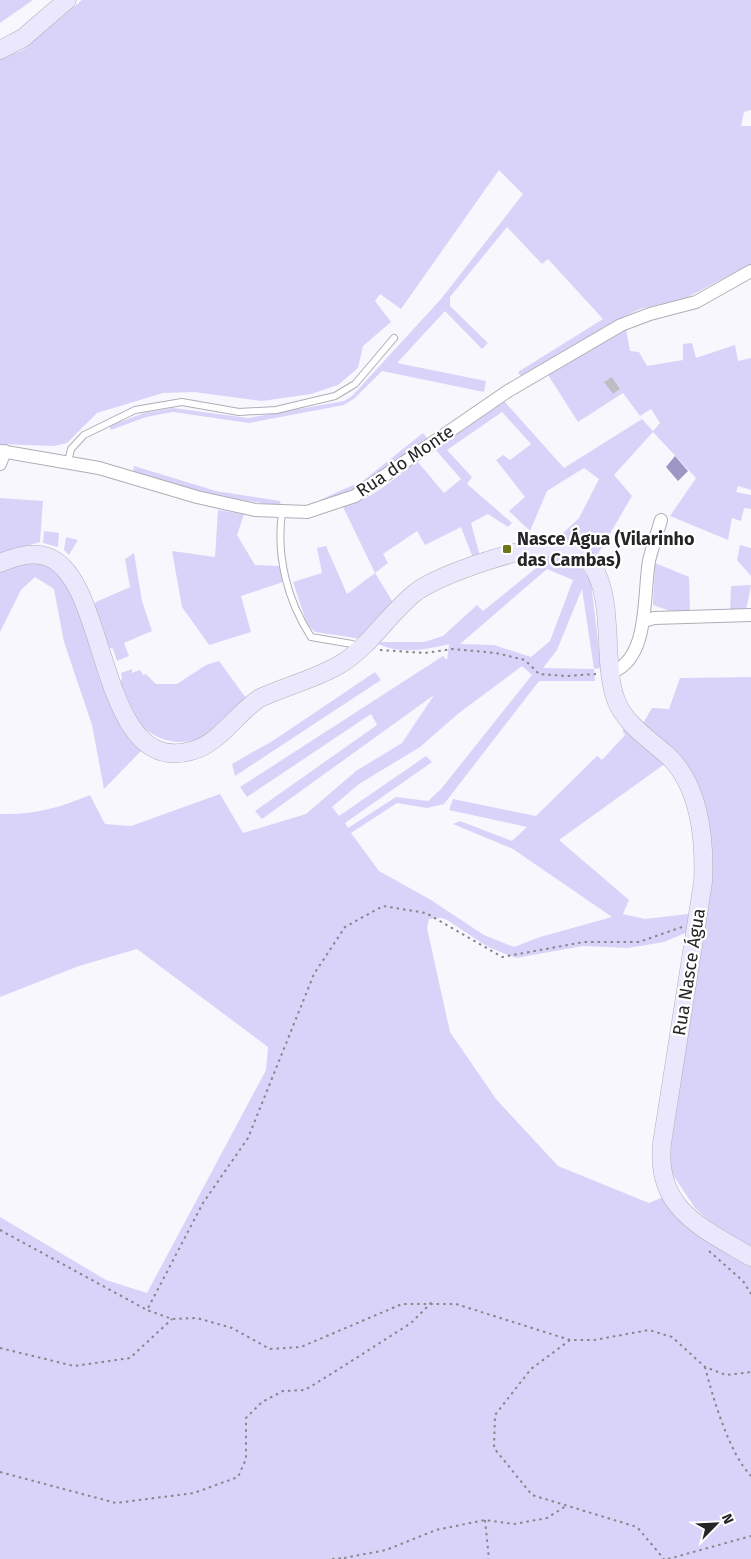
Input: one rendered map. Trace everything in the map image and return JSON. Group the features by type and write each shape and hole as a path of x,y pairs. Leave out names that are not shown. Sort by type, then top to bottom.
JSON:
{"main road":[{"path":"0,50 23,38 66,0"},
{"name":"Rua Nasce Água","path":"0,563 20,556 40,554 57,562 68,573 83,604 132,730 149,746 164,752 182,753 200,748 219,736 238,714 260,698 339,665 360,649 408,598 433,581 452,572 524,551 557,547 572,551 584,558 600,581 612,672 612,686 622,712 675,764 692,793 699,824 703,859 703,882 662,1143 662,1170 671,1198 679,1208 700,1225 751,1257"}],"street":[{"name":"Rua do Monte","path":"3,451 99,468 205,499 255,510 307,512 355,496 508,391 621,325 650,314 696,302 751,271"},
{"path":"0,464 3,451"},
{"path":"612,672 622,668 633,656 644,621 650,561 660,520"},
{"path":"644,621 654,618 751,615"}],"lane":[{"path":"68,462 71,449 84,435 135,410 182,402 239,412 276,410 335,396 356,384 394,338"},
{"path":"282,512 280,528 281,560 300,620 311,637 352,644 360,649"}],"path":[{"path":"360,649 425,653 453,650 496,653 525,660 539,674 566,676 612,672"},
{"path":"147,1310 203,1203 248,1138 314,974 345,927 384,906 426,913 502,956 584,942 639,942 687,925 697,925"},
{"path":"0,1230 147,1310 172,1319 197,1318 223,1325 270,1349 301,1347 402,1304 432,1302 456,1304 570,1340 594,1340 649,1330 672,1337 705,1367 726,1376 751,1372"},
{"path":"0,1472 116,1503 194,1493 238,1477 246,1458 246,1418 262,1402 283,1391 305,1390 411,1323 432,1302"},
{"path":"0,1348 74,1366 130,1358 172,1319"},
{"path":"570,1340 531,1369 495,1415 494,1448 532,1495 637,1527 664,1559"},
{"path":"705,1367 716,1406 743,1468 751,1476"},
{"path":"328,1559 386,1550 436,1530 485,1520 514,1524 547,1518 567,1505"},
{"path":"485,1520 489,1559"},
{"path":"668,1559 751,1536"}],"shaded area":[{"path":"0,0 33,0 0,23"},
{"path":"82,0 751,0 751,110 744,112 741,126 751,126 751,264 686,298 640,309 623,317 522,378 518,372 603,319 548,259 542,264 507,227 450,297 450,306 488,343 482,349 445,311 397,363 486,381 484,392 382,371 355,398 344,405 249,423 173,412 146,417 111,430 109,426 144,413 173,408 248,418 344,401 352,396 441,299 523,194 499,170 401,309 380,294 375,301 391,322 363,346 358,368 338,385 311,394 262,401 194,392 163,393 97,413 67,443 54,446 0,444 0,59 23,50"},
{"path":"626,329 630,351 639,352 647,366 683,360 683,344 692,343 696,358 735,345 738,361 751,358 751,490 738,486 736,492 751,495 751,509 744,508 741,521 732,518 728,540 670,516 696,478 653,432 614,475 632,496 595,559 561,540 562,534 579,518 599,479 584,468 547,491 530,531 509,511 525,497 496,460 503,455 510,460 531,444 502,412 447,450 472,477 467,484 512,523 508,527 488,514 471,523 480,556 473,558 461,527 425,545 417,531 383,554 388,563 375,573 343,507 373,494 417,461 444,493 461,479 434,448 504,401 564,468 642,419 653,431 660,423 651,409 640,416 623,393 578,422 548,375","holes":["612,377 620,389 613,394 605,382"]},
{"path":"423,433 427,438 364,485 321,503 320,500 364,480"},
{"path":"675,456 688,471 678,481 666,467"},
{"path":"134,466 216,491 280,501 281,506 216,496 133,472"},
{"path":"0,498 43,501 40,542 0,554"},
{"path":"218,510 244,514 237,535 255,565 279,566 283,582 241,596 251,632 209,645 182,607 172,551 215,557"},
{"path":"44,531 59,533 58,547 43,543"},
{"path":"66,537 78,540 69,555 64,550"},
{"path":"740,545 751,548 751,576 737,560"},
{"path":"326,546 347,594 375,573 394,604 362,639 315,632 307,624 293,582 322,573 317,548"},
{"path":"134,553 142,601 152,631 124,643 129,656 117,661 113,649 104,645 91,612 96,602 130,587 125,559"},
{"path":"549,554 568,559 583,570 591,582 601,668 594,669 595,681 539,681 444,804 427,808 397,803 351,833 379,871 431,900 484,935 514,947 540,937 612,917 513,849 453,824 460,821 512,841 527,827 449,810 453,799 536,816 597,756 602,760 625,735 622,730 629,730 666,763 559,840 629,900 623,914 645,919 688,914 692,921 690,931 664,942 628,948 583,946 516,958 488,947 442,918 429,919 427,928 450,1032 496,1099 558,1166 649,1203 663,1197 751,1265 751,1559 0,1559 0,1217 106,1280 147,1293 266,1070 268,1047 137,949 79,966 0,997 0,814 46,810 90,795 105,824 131,826 220,794 243,833 306,814 356,771 402,743 434,695 262,819 255,811 377,725 371,714 247,797 240,787 443,656 447,660 449,644 431,648 401,650 392,649 375,642 424,642 443,636 477,605 483,611 540,565 536,557","holes":["547,569 573,580 550,641 531,657 494,645 460,644","582,589 594,669 543,668 557,650","522,666 532,675 441,789 428,801 396,797 348,828 345,823 432,762 426,756 339,816 332,807 359,784 420,747 459,713"]},
{"path":"19,562 38,563 52,568 67,584 72,593 121,728 141,751 104,789 92,725 64,642 54,589 35,577 21,590 0,632 0,571"},
{"path":"655,563 689,577 690,611 670,611 653,605"},
{"path":"751,585 746,611 730,611 731,586"},
{"path":"219,661 246,698 216,728 205,736 193,740 169,741 148,731 130,711 119,686 122,678 121,673 132,669 132,673 140,670 143,675 146,674 156,684 177,684 206,665"},
{"path":"375,672 381,680 235,776 232,764 274,740"},
{"path":"751,677 751,1248 724,1235 695,1208 671,1172 670,1141 709,892 700,798 687,766 665,741 643,723 652,708 669,709 680,678"}],"building":[{"path":"612,377 620,389 613,394 604,382"}],"place":[{"name":"Nasce Água (Vilarinho das Cambas)","path":"507,549"}]}
